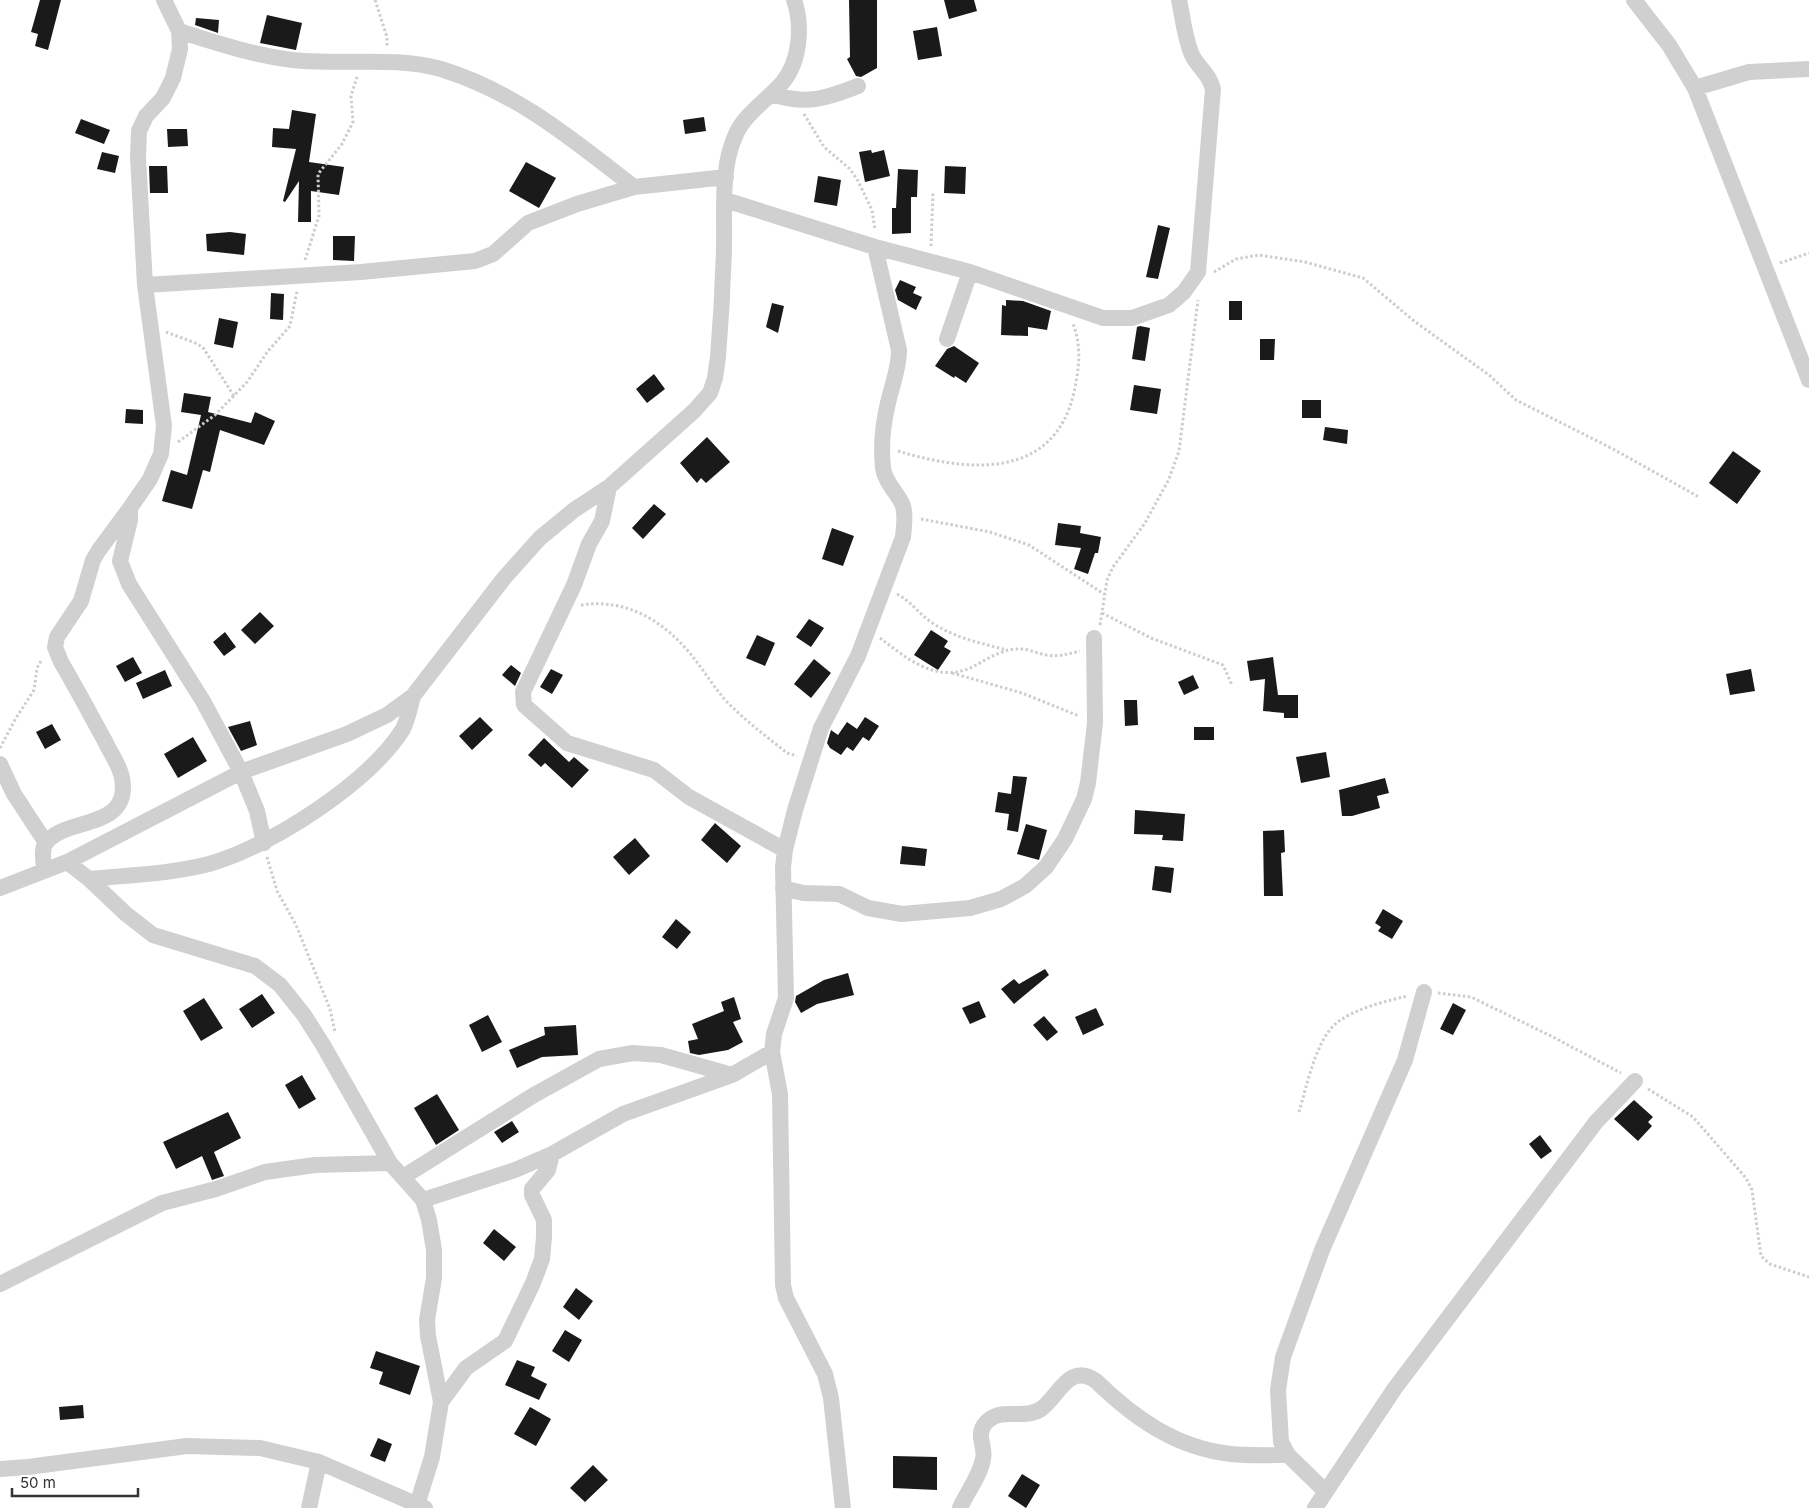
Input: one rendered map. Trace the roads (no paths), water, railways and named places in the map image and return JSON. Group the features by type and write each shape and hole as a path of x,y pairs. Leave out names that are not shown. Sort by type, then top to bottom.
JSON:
{"street":[{"path":"44,871 43,852 46,844 58,834 103,818 115,808 121,798 123,788 119,768 56,653 55,647 57,637 80,601 93,560 150,479 162,454 164,426 145,284 139,197 140,131 146,116 164,98 173,78 180,49 179,31 164,0"},
{"path":"0,888 67,862 241,772 346,734 386,715 413,696 528,551 554,526 608,487 694,411 710,392 715,378 722,318 726,177 730,150 736,132 751,113 783,82 793,64 798,40 799,21 794,0"},
{"path":"725,200 875,247 970,272 1065,303 1103,318 1132,318 1169,305 1204,273 1213,89 1211,79 1194,58 1179,0"},
{"path":"1640,2 1696,88 1809,380"},
{"path":"179,31 229,47 282,58 333,63 421,65 441,70 509,98 545,118 634,187"},
{"path":"1696,88 1749,72 1809,69"},
{"path":"771,94 797,101 826,98 858,86"},
{"path":"145,284 443,265 474,261 494,254 528,223 577,204 634,187 726,177"},
{"path":"843,1508 831,1398 825,1374 790,1306 783,1285 780,1231 780,1094 772,1052 774,1034 786,998 783,888 785,850 821,728 869,630 903,537 905,518 902,504 887,480 884,470 883,447 888,404 899,363 899,350 875,247"},
{"path":"947,339 970,272"},
{"path":"608,487 602,521 589,544 560,614 523,692 523,702 526,708 567,743 654,770 689,797 785,850"},
{"path":"130,508 130,520 120,555 129,584 203,701 241,772 257,812 264,843"},
{"path":"783,888 803,892 840,894 868,908 902,914 970,908 1001,899 1025,886 1046,867 1065,839 1078,812 1088,783 1095,723 1094,638"},
{"path":"89,878 184,869 210,863 264,843 339,793 376,761 404,727 413,696"},
{"path":"0,764 14,794 46,844"},
{"path":"0,1469 187,1446 214,1445 260,1448 319,1462 421,1506 432,1457 441,1402 428,1336 428,1320 434,1278 434,1250 429,1220 423,1200 390,1163 304,1015 280,985 255,966 153,935 126,914 89,878 67,862"},
{"path":"1326,1492 1288,1454 1281,1442 1278,1390 1283,1357 1319,1257 1363,1152 1405,1060 1424,992"},
{"path":"423,1200 476,1185 552,1154 623,1114 732,1075 772,1052"},
{"path":"403,1177 534,1095 600,1059 633,1054 661,1056 732,1075"},
{"path":"1315,1508 1395,1388 1596,1122 1635,1081"},
{"path":"441,1402 466,1368 505,1342 534,1283 542,1259 544,1220 532,1195 532,1189 548,1170 552,1154"},
{"path":"0,1284 162,1203 216,1189 265,1172 315,1165 390,1163"},
{"path":"960,1508 984,1458 980,1435 985,1424 997,1414 1028,1414 1039,1410 1066,1381 1081,1375 1089,1376 1096,1381 1133,1415 1180,1441 1210,1451 1232,1454 1288,1454"},
{"path":"309,1508 319,1462"}]}
